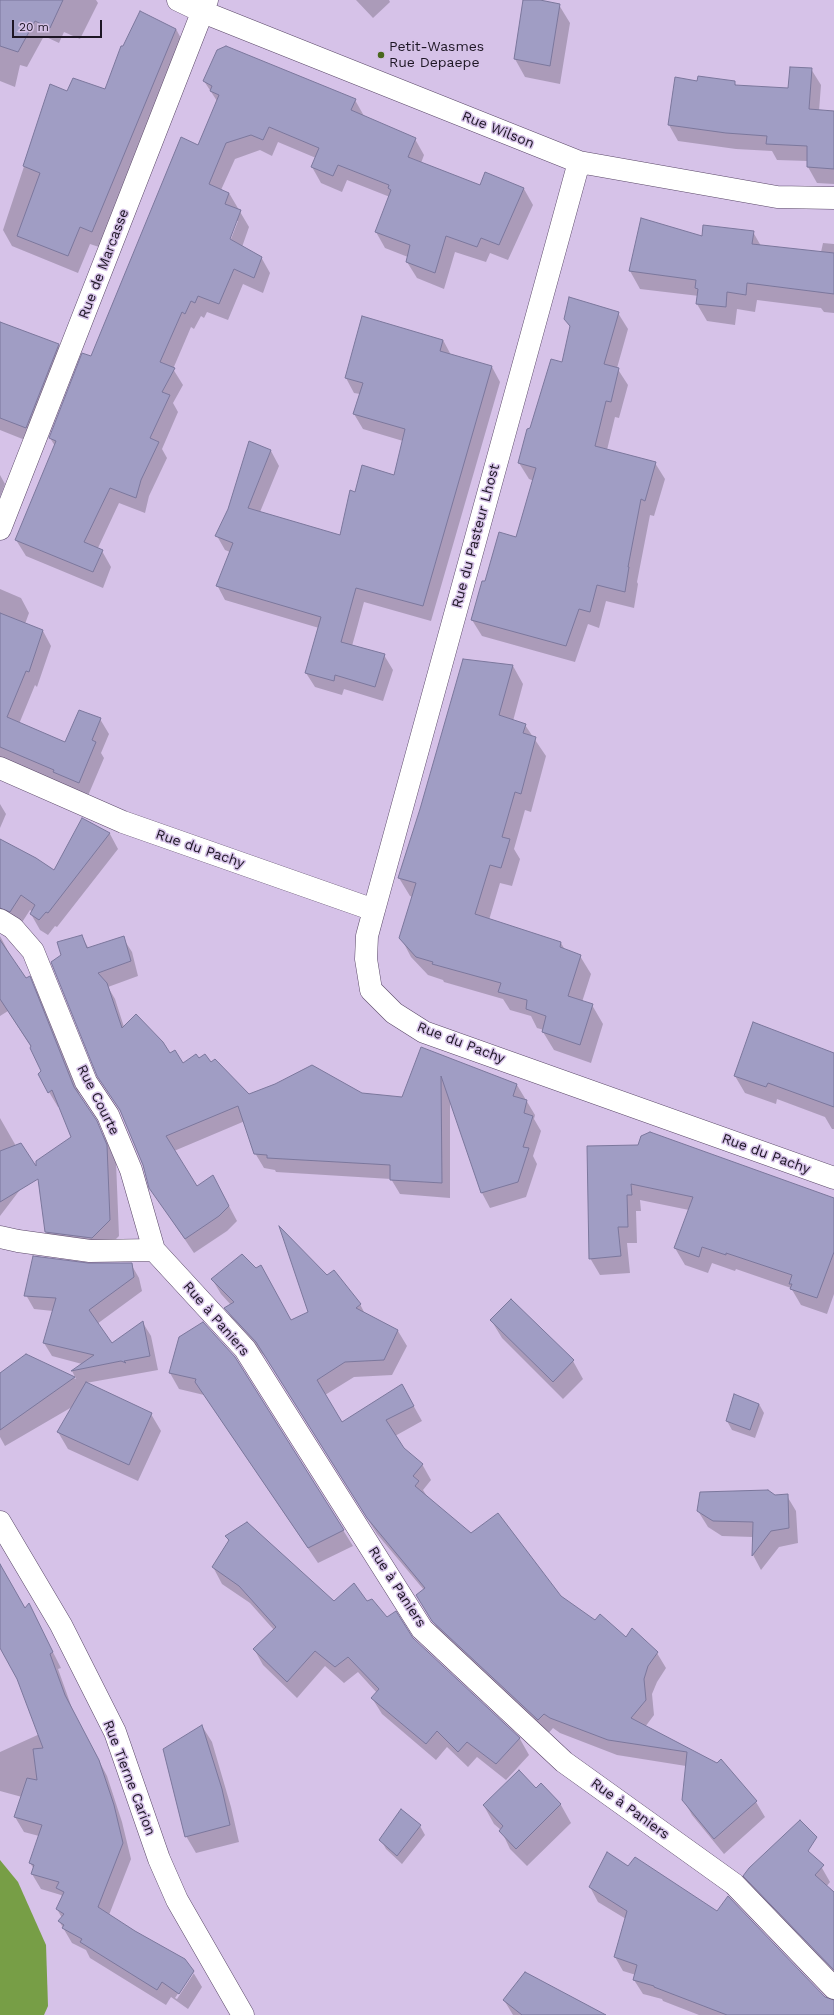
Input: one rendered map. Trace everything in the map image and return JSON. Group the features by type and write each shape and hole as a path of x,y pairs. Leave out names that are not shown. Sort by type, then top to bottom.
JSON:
{"street":[{"name":"Rue Wilson","path":"178,0 205,6 579,162 777,197 834,198"},
{"name":"Rue de Marcasse","path":"0,529 205,6"},
{"name":"Rue du Pasteur Lhost","path":"374,910 579,162"},
{"name":"Rue du Pachy","path":"0,768 123,822 374,910 367,936 366,959 371,990 394,1013 424,1032 834,1178"},
{"name":"Rue Courte","path":"0,920 13,928 33,951 86,1082 108,1116 131,1170 154,1250"},
{"path":"0,1237 90,1251 154,1250"},
{"name":"Rue à Paniers","path":"154,1250 245,1349 422,1629 564,1762 734,1884 834,1988"},
{"name":"Rue Tierne Carion","path":"0,1522 61,1625 115,1732 159,1859 176,1900 243,2015"}],"green space":[{"path":"0,1860 18,1882 46,1945 48,2006 44,2015 0,2015"}],"building":[{"path":"0,0 63,0 50,28 35,21 18,52 0,46"},
{"path":"523,0 540,0 560,4 550,66 514,59"},
{"path":"140,11 176,29 92,232 80,227 68,256 17,236 40,173 23,166 50,84 67,91 73,78 105,89 121,46 123,46"},
{"path":"226,46 356,99 351,110 416,138 408,157 480,185 485,172 524,188 499,245 481,238 477,247 446,236 435,273 406,262 410,245 375,232 391,190 388,188 389,185 338,165 333,176 311,167 319,148 269,127 263,140 251,135 226,143 209,184 229,193 225,204 241,210 230,239 262,257 254,278 234,269 219,304 198,296 195,303 191,301 185,314 182,312 160,362 175,368 162,392 170,395 150,438 159,442 141,480 136,498 110,488 84,542 103,550 93,572 15,540 56,441 49,438 82,353 91,356 181,137 198,145 219,95 210,91 212,86 203,81 217,50"},
{"path":"790,67 812,68 809,109 834,111 834,169 807,167 807,146 766,144 767,136 726,133 668,125 675,77 697,81 698,76 735,81 735,85 788,88"},
{"path":"641,218 702,236 703,225 754,231 752,244 834,253 834,294 747,283 746,295 727,292 726,307 696,304 698,289 695,288 696,280 629,271"},
{"path":"569,297 619,312 604,364 619,368 611,402 606,401 595,446 656,462 645,501 641,499 628,567 625,592 597,585 590,612 579,609 566,646 471,620 482,581 485,581 499,532 516,537 536,468 518,463 527,429 530,428 551,359 562,362 570,326 564,319"},
{"path":"362,316 443,340 440,351 492,366 423,606 356,588 341,642 385,654 375,687 335,675 334,681 305,673 321,617 216,586 233,543 215,536 228,509 249,441 271,450 248,508 340,535 350,490 355,492 362,465 394,475 405,429 353,414 363,383 345,378"},
{"path":"0,322 59,344 26,428 0,418"},
{"path":"0,613 43,630 29,672 26,671 7,717 65,742 79,710 101,718 92,740 96,742 79,783 53,772 54,770 0,747"},
{"path":"463,659 513,665 499,715 526,724 523,733 536,737 521,794 515,792 502,837 510,839 501,868 490,865 475,914 561,942 560,947 581,955 568,996 593,1004 580,1045 542,1032 546,1016 526,1009 527,1000 498,992 501,983 432,964 433,962 416,957 399,938 416,883 398,878 420,809"},
{"path":"82,818 110,833 48,913 46,912 39,920 30,914 35,905 21,895 10,912 0,908 0,839 36,858 54,870"},
{"path":"82,935 87,948 124,936 131,961 98,973 107,983 122,1028 136,1014 163,1042 170,1053 175,1050 183,1063 196,1054 199,1058 205,1054 211,1062 215,1059 249,1094 275,1084 312,1065 362,1093 402,1097 421,1047 517,1084 513,1096 527,1100 524,1113 533,1116 523,1147 529,1148 518,1182 481,1193 441,1076 442,1183 390,1180 390,1165 267,1158 267,1155 254,1154 238,1106 166,1136 197,1186 213,1175 229,1206 219,1216 185,1239 149,1188 143,1165 120,1110 97,1076 51,962 61,955 57,942"},
{"path":"0,940 26,978 30,976 74,1087 97,1121 107,1145 110,1220 92,1238 45,1232 38,1179 0,1202 0,1151 21,1143 36,1166 36,1161 71,1137 52,1090 48,1093 38,1074 41,1071 30,1048 31,1046 0,999"},
{"path":"753,1022 834,1053 834,1107 768,1083 766,1087 734,1076"},
{"path":"650,1132 834,1198 834,1252 817,1298 790,1289 792,1284 789,1284 792,1275 726,1253 726,1255 702,1247 699,1257 674,1248 693,1197 631,1184 632,1195 627,1195 628,1227 618,1227 621,1256 589,1259 587,1146 638,1145 641,1136"},
{"path":"279,1226 327,1275 334,1270 361,1304 356,1308 398,1330 384,1360 345,1362 317,1380 342,1422 402,1384 414,1406 386,1420 404,1448 423,1464 413,1476 419,1481 415,1486 471,1533 498,1513 561,1596 595,1620 600,1614 626,1637 632,1628 658,1652 648,1666 644,1679 646,1700 631,1718 717,1763 721,1759 757,1801 714,1839 682,1800 687,1752 608,1740 550,1718 544,1714 538,1720 432,1621 416,1595 425,1588 367,1518 256,1342 224,1308 234,1302 211,1279 242,1254 256,1268 261,1265 291,1320 308,1312"},
{"path":"33,1256 88,1263 132,1263 134,1277 89,1310 112,1343 143,1321 150,1356 124,1361 126,1363 121,1361 71,1371 94,1355 43,1343 56,1298 24,1296"},
{"path":"511,1299 574,1360 553,1382 490,1320"},
{"path":"203,1322 235,1357 344,1530 308,1548 195,1382 196,1379 169,1373 179,1337"},
{"path":"26,1354 75,1377 0,1430 0,1373"},
{"path":"86,1382 152,1413 129,1465 57,1432"},
{"path":"734,1394 759,1404 750,1430 726,1421"},
{"path":"768,1490 775,1495 788,1494 789,1528 771,1531 752,1556 753,1522 713,1521 697,1511 700,1492"},
{"path":"247,1522 334,1601 354,1583 367,1601 372,1599 387,1617 396,1611 413,1638 520,1738 496,1764 467,1742 458,1752 437,1731 426,1744 371,1698 379,1689 348,1657 335,1667 315,1651 287,1682 253,1649 276,1627 239,1586 212,1567 229,1540 225,1536"},
{"path":"0,1564 25,1608 29,1603 53,1652 50,1654 65,1695 99,1760 114,1805 123,1843 98,1907 135,1931 185,1959 194,1971 179,1994 162,1982 157,1990 80,1942 82,1939 62,1928 64,1925 58,1921 64,1914 56,1909 64,1892 56,1888 59,1882 31,1874 34,1865 29,1863 42,1825 14,1817 27,1778 37,1780 33,1749 43,1748 17,1679 0,1648"},
{"path":"202,1725 222,1789 230,1825 185,1837 163,1749"},
{"path":"519,1770 536,1788 541,1783 561,1804 516,1849 499,1831 503,1826 483,1805"},
{"path":"401,1809 421,1825 397,1856 379,1840"},
{"path":"800,1820 817,1837 808,1851 824,1865 815,1875 834,1892 834,1970 743,1876 749,1868"},
{"path":"607,1852 628,1866 635,1857 717,1911 728,1896 825,1997 834,2000 834,2015 727,2015 654,1986 633,1980 637,1965 614,1957 627,1911 589,1887"},
{"path":"525,1972 606,2015 522,2015 503,2000"}],"place":[{"name":"Petit-Wasmes Rue Depaepe","path":"381,55"}]}
